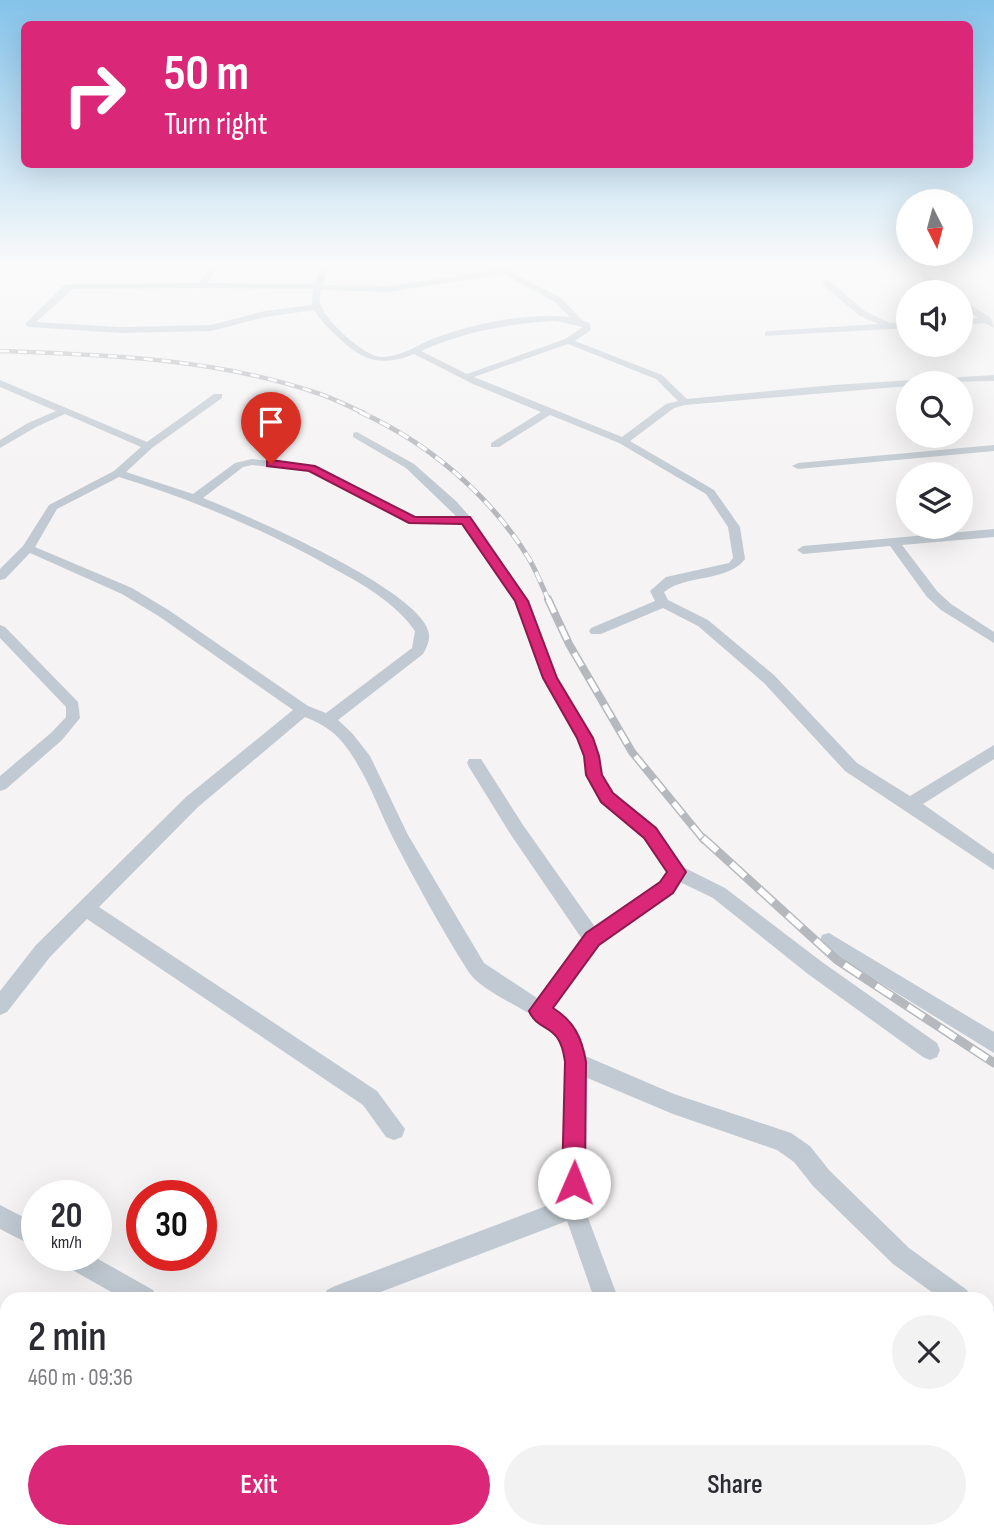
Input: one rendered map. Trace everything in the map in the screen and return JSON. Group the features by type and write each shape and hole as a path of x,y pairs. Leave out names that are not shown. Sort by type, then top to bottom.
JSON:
{"street":[{"path":"346,338 372,358 384,359 449,338"},
{"path":"466,377 573,338"},
{"path":"568,341 649,372 667,383 685,402"},
{"path":"414,351 466,377 623,441 710,492 734,527 739,559 733,566 671,580 657,591 663,603 703,623 769,679 851,767 910,804 994,863"},
{"path":"623,441 670,406 685,402 833,388 994,378"},
{"path":"0,383 148,446"},
{"path":"0,576 28,548 46,513 53,507 118,473 148,446 218,396"},
{"path":"0,445 32,425 66,410"},
{"path":"495,445 549,411"},
{"path":"357,435 410,466 453,504 522,601 550,678 585,738 592,756 594,775 607,798 650,833 677,872 719,893 815,968 930,1050"},
{"path":"798,466 994,448"},
{"path":"195,498 239,464 252,462 311,468 413,521 466,520"},
{"path":"118,473 195,498 249,522 377,588 418,623 423,637 418,652 328,720"},
{"path":"803,550 994,533"},
{"path":"893,542 932,594 946,607 994,638"},
{"path":"28,548 127,591 303,710 328,720 347,737 364,760 402,839 477,969 495,985 554,1020 568,1033 575,1062 573,1207 604,1292"},
{"path":"596,631 663,603"},
{"path":"0,631 73,706 73,718 50,742 0,785"},
{"path":"0,1006 43,951 192,802 303,710"},
{"path":"910,804 994,751"},
{"path":"475,763 517,830 593,939"},
{"path":"539,1011 593,939 666,887 677,872"},
{"path":"87,909 370,1098 394,1129"},
{"path":"829,941 994,1043"},
{"path":"575,1062 673,1104 783,1141 802,1154 830,1187 901,1256 952,1292"},
{"path":"351,1292 573,1207"},
{"path":"0,1216 21,1228"},
{"path":"97,1271 134,1292"}],"railway":[{"path":"0,351 79,354 198,365 276,381 320,394 364,413"},
{"path":"360,412 409,438 475,491 495,512 528,557 549,601"},
{"path":"548,599 569,644 632,752 704,840"},
{"path":"703,838 837,960 994,1063"}],"route":[{"path":"271,464 311,468 405,519 421,522 466,520 522,601 550,678 585,738 592,756 594,775 607,798 650,833 677,872 666,887 593,939 539,1011 568,1033 573,1046 574,1183"}]}
